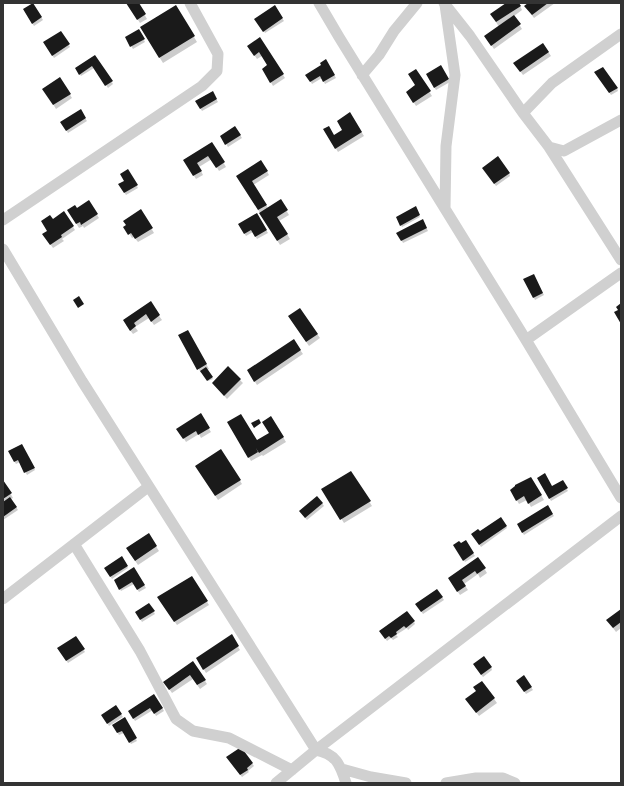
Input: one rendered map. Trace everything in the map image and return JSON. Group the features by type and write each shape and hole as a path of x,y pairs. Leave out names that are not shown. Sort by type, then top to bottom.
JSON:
{"street":[{"path":"3,220 202,86 217,71 218,54 190,3"},
{"path":"319,3 621,498"},
{"path":"362,75 379,55 394,31 417,3"},
{"path":"444,3 455,75 446,146 445,210"},
{"path":"444,3 470,36 523,113 549,147 621,260"},
{"path":"523,113 552,83 621,34"},
{"path":"549,147 564,151 621,120"},
{"path":"3,249 70,363 316,750 327,752 337,761 342,769 346,783"},
{"path":"526,340 621,273"},
{"path":"3,599 148,487"},
{"path":"276,783 316,750 621,516"},
{"path":"74,544 140,651 176,718 193,732 229,738 292,770"},
{"path":"342,769 371,777 406,783"},
{"path":"446,783 476,778 503,778 515,783"}],"building":[{"path":"33,3 42,17 32,24 23,9"},
{"path":"126,3 139,3 146,14 137,20"},
{"path":"506,3 519,3 521,6 496,22 490,14"},
{"path":"528,3 548,3 532,15 524,6"},
{"path":"176,5 195,36 159,58 140,27"},
{"path":"275,5 283,18 263,32 254,19"},
{"path":"514,15 521,24 491,46 484,36"},
{"path":"139,29 145,39 130,47 125,37"},
{"path":"61,31 70,44 52,56 43,42"},
{"path":"260,37 284,74 270,83 262,69 267,65 259,52 254,56 247,46"},
{"path":"543,43 549,52 520,72 513,63"},
{"path":"95,55 113,81 105,86 92,66 79,75 75,68"},
{"path":"326,59 335,75 323,82 320,76 310,82 305,75 321,65 320,63"},
{"path":"441,65 449,79 434,88 426,74"},
{"path":"603,67 618,88 609,93 594,72"},
{"path":"416,69 431,91 413,103 406,92 415,85 408,74"},
{"path":"60,77 71,94 53,105 42,89"},
{"path":"213,91 217,99 200,109 195,101"},
{"path":"81,109 86,118 66,131 60,122"},
{"path":"350,112 362,132 335,149 323,129 329,126 334,135 342,130 337,121"},
{"path":"235,126 241,135 225,145 220,136"},
{"path":"212,142 225,162 216,168 208,156 197,163 202,171 193,176 183,160"},
{"path":"498,156 510,173 494,184 482,168"},
{"path":"261,160 268,171 252,181 267,205 258,210 236,176"},
{"path":"128,169 138,185 124,193 118,184 124,181 120,174"},
{"path":"281,199 288,210 277,217 288,234 277,241 259,213"},
{"path":"89,200 98,214 81,225 80,222 76,224 67,210 75,205 77,208"},
{"path":"416,206 420,215 400,226 396,217"},
{"path":"141,209 153,228 135,239 131,233 128,235 123,227 126,225 123,221"},
{"path":"64,211 74,226 50,245 42,234 47,231 41,221 50,215 53,219"},
{"path":"257,213 267,230 255,237 251,230 244,234 238,224"},
{"path":"423,219 427,228 401,241 396,233"},
{"path":"534,274 543,293 533,298 523,279"},
{"path":"79,296 84,304 78,308 73,300"},
{"path":"151,301 160,315 151,322 146,314 134,323 136,326 130,331 123,320"},
{"path":"621,303 621,324 614,312 618,310 616,307"},
{"path":"300,308 318,334 306,342 288,316"},
{"path":"188,330 207,364 197,370 178,335"},
{"path":"294,339 301,350 254,382 247,370"},
{"path":"228,366 241,379 224,396 212,383"},
{"path":"206,367 213,377 207,381 200,371"},
{"path":"201,413 210,428 198,435 196,431 183,439 176,429"},
{"path":"241,414 257,440 269,433 262,422 271,416 284,437 259,453 256,448 258,452 248,458 227,422"},
{"path":"259,419 261,423 254,428 251,423"},
{"path":"22,444 35,468 24,473 18,460 14,462 8,451"},
{"path":"221,449 241,480 215,496 195,466"},
{"path":"351,471 371,501 340,520 321,489"},
{"path":"545,473 552,486 563,480 568,488 549,499 537,478"},
{"path":"531,477 542,495 528,504 524,496 516,501 510,490 515,485"},
{"path":"3,480 12,493 3,499"},
{"path":"317,496 323,503 305,518 299,511"},
{"path":"10,497 17,507 3,517 3,502"},
{"path":"548,505 553,514 522,533 517,524"},
{"path":"501,517 507,526 479,545 471,534 478,529 480,531"},
{"path":"149,533 157,546 135,561 126,548"},
{"path":"466,540 474,553 463,561 453,545 459,541 461,543"},
{"path":"122,556 128,566 110,577 104,568"},
{"path":"478,557 486,568 477,574 475,571 462,580 466,586 457,592 448,578"},
{"path":"134,567 145,585 137,590 132,582 119,590 114,580"},
{"path":"192,576 208,601 174,622 157,597"},
{"path":"437,589 443,597 421,612 415,604"},
{"path":"149,603 155,611 140,620 135,612"},
{"path":"621,609 621,622 613,628 606,620"},
{"path":"407,611 415,621 406,628 404,626 391,638 389,636 385,639 379,631"},
{"path":"232,634 239,646 203,670 196,658"},
{"path":"76,636 85,649 66,661 57,648"},
{"path":"484,656 492,667 481,675 473,664"},
{"path":"193,661 206,680 197,685 190,675 169,690 163,682"},
{"path":"524,675 532,687 524,692 516,681"},
{"path":"482,681 495,698 476,713 465,699 476,691 473,687"},
{"path":"154,694 163,708 154,714 150,708 133,719 128,711"},
{"path":"116,705 122,714 107,724 101,715"},
{"path":"125,717 137,738 129,743 122,731 117,733 112,725"},
{"path":"241,747 253,763 247,768 248,770 240,775 226,757"}]}
